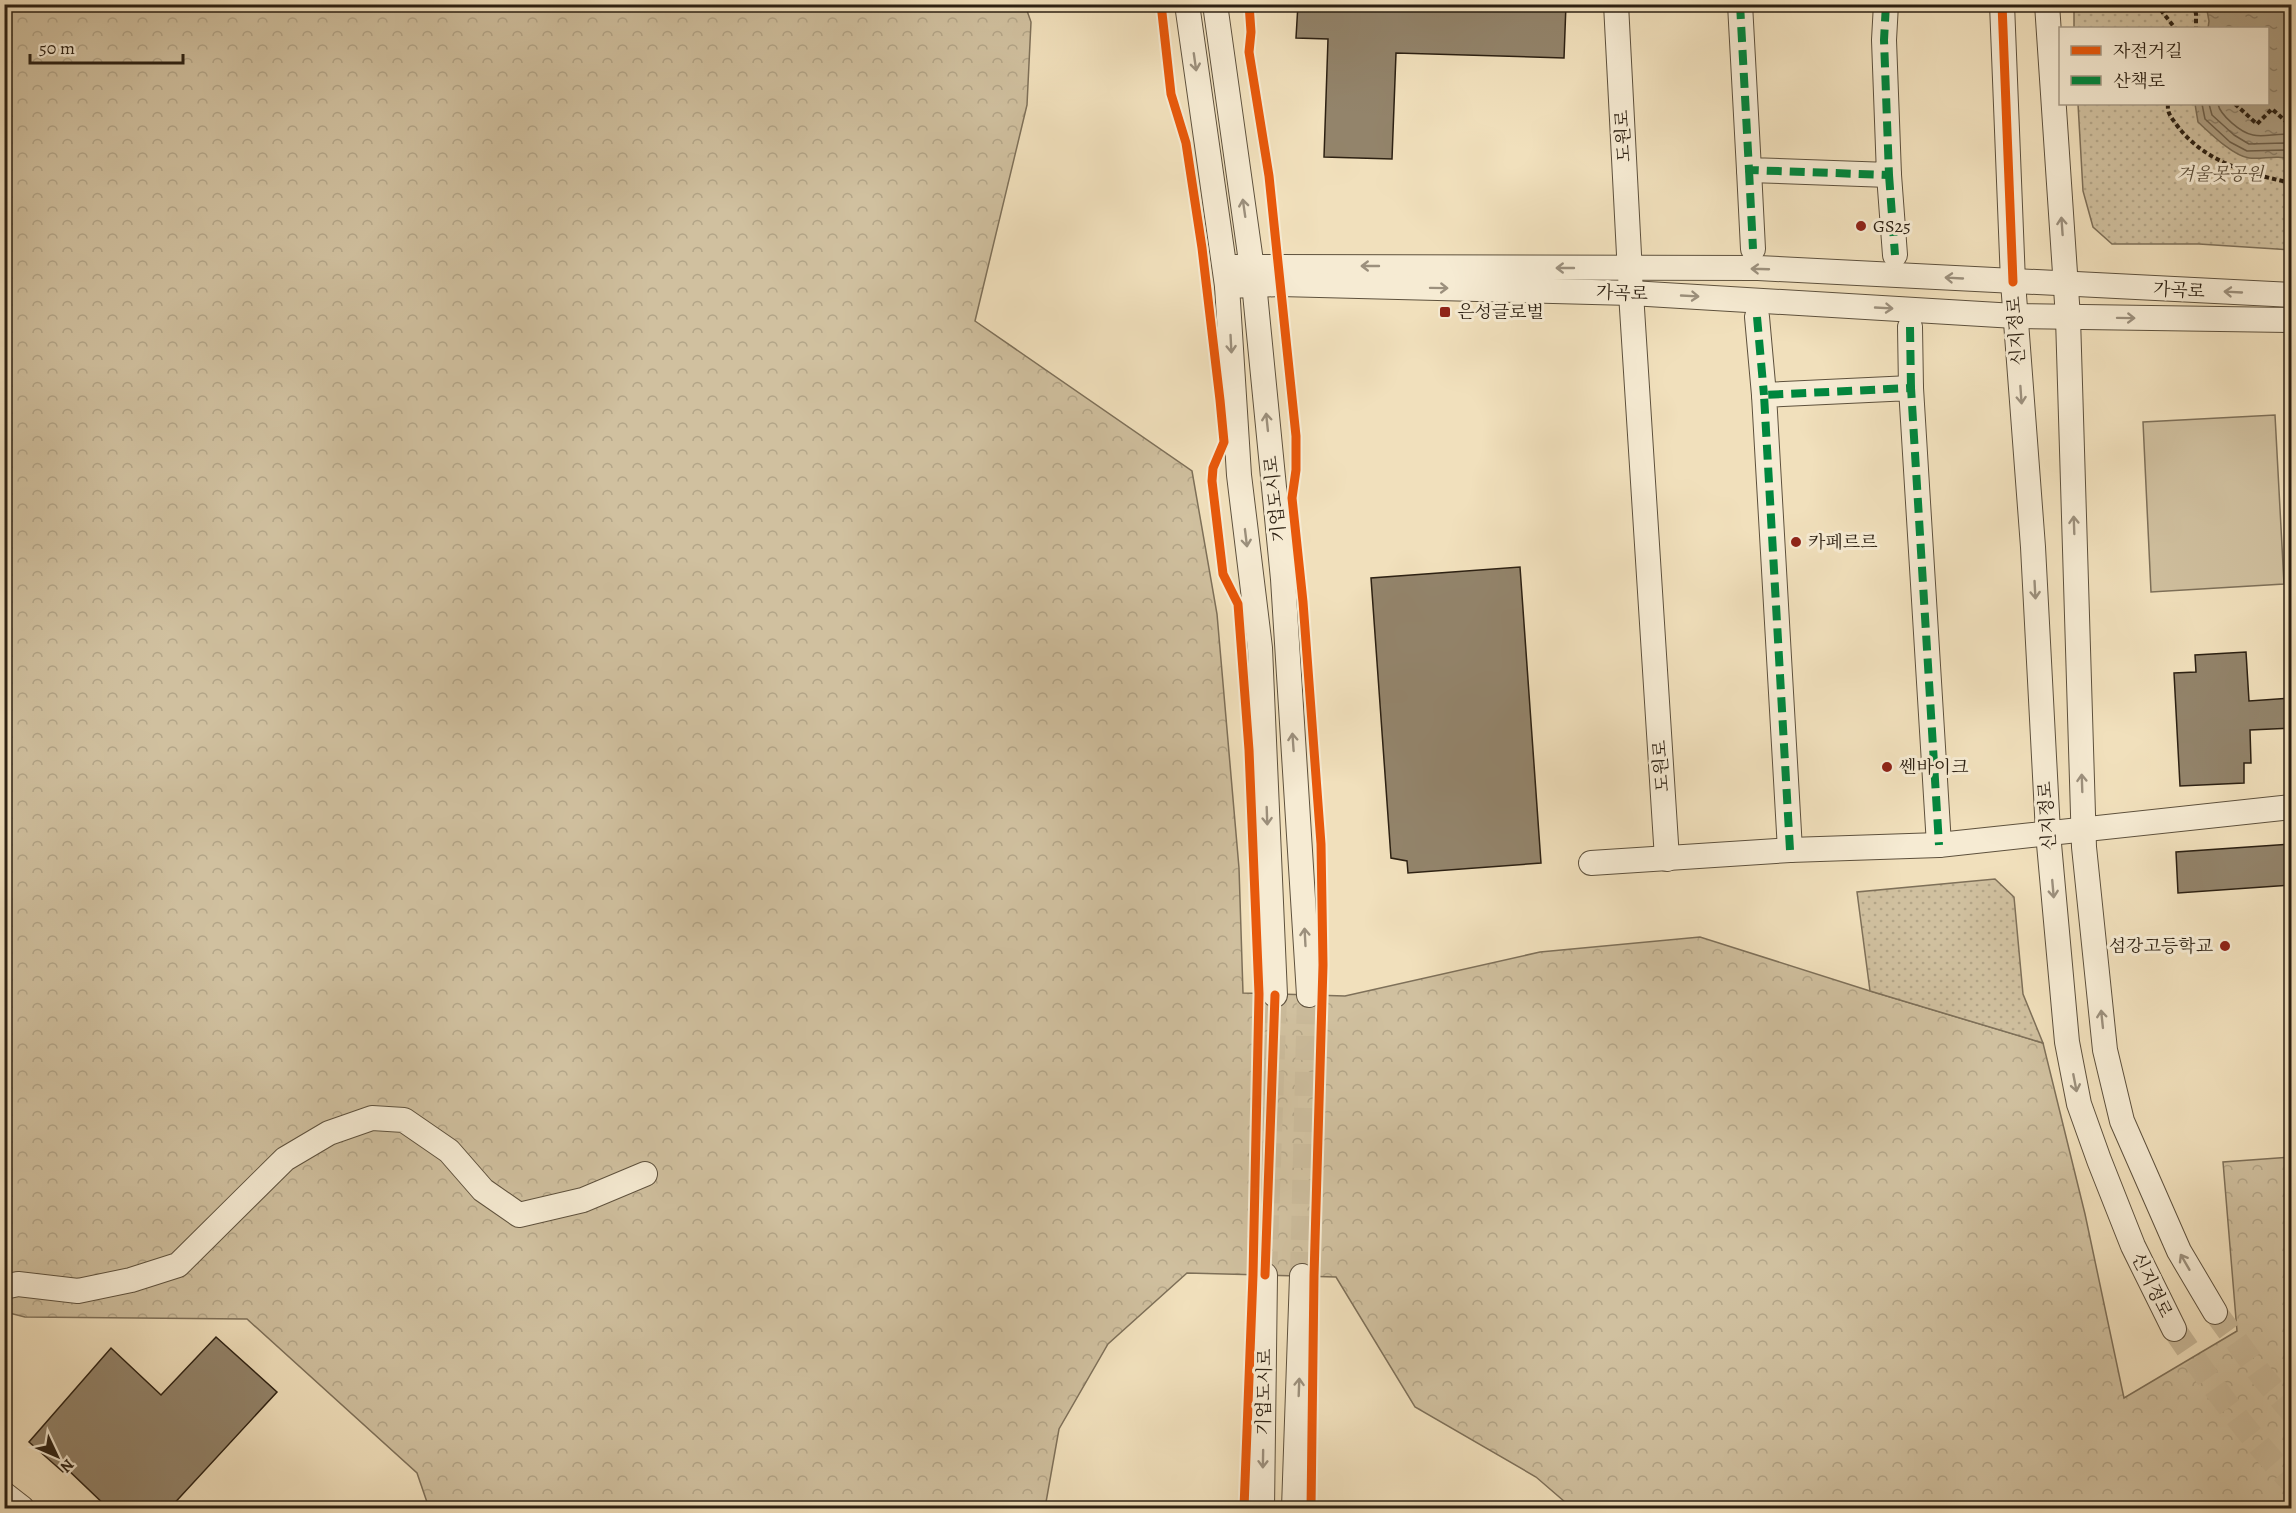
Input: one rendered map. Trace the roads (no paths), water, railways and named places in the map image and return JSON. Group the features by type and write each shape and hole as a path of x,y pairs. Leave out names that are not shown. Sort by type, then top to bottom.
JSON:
{"street":[{"name":"기업도시로","path":"1186,4 1226,276 1239,475 1260,648 1275,995"},
{"name":"기업도시로","path":"1215,4 1253,275 1283,579 1309,995"},
{"name":"도원로","path":"1616,4 1631,293 1667,859"},
{"path":"1740,4 1753,249"},
{"path":"1886,4 1884,40 1894,255"},
{"name":"신지정로","path":"2002,4 2015,316 2033,547 2048,833 2067,1042 2079,1104 2133,1246 2174,1329"},
{"path":"2047,4 2068,318 2084,829 2105,1050 2122,1121 2179,1251 2215,1312"},
{"path":"1749,170 1889,175"},
{"name":"가곡로","path":"1226,276 1630,268 1758,268 2292,295"},
{"name":"가곡로","path":"1253,275 1631,293 2015,316 2292,320"},
{"path":"1757,316 1764,395 1790,850"},
{"path":"1910,327 1911,388 1939,845"},
{"path":"1764,395 1911,388"},
{"path":"1591,863 1790,850 1939,845 2292,807"},
{"path":"4,1287 18,1284 78,1291 131,1280 178,1265 285,1159 329,1133 372,1118 404,1120 449,1151 483,1190 519,1215 583,1200 645,1174"},
{"name":"기업도시로","path":"1262,1509 1265,1275"},
{"name":"기업도시로","path":"1294,1509 1302,1276"},
{"path":"4,1494 22,1509"}],"water":[{"path":"2206,5 2291,5 2291,160 2280,157 2249,158 2243,156 2222,143 2198,122 2195,105 2269,105 2269,27 2208,27"}],"tunnel":[{"path":"1265,1275 1275,995"},
{"path":"1302,1276 1309,995"},
{"path":"2215,1312 2262,1376 2292,1412"},
{"path":"2174,1329 2244,1427 2292,1482"}],"place":[{"name":"GS25","path":"1861,226"},
{"name":"은성글로벌","path":"1445,312"},
{"name":"카페르르","path":"1796,542"},
{"name":"쎈바이크","path":"1887,767"},
{"name":"섬강고등학교","path":"2225,946"}],"park label":[{"name":"겨울못공원","path":"2220,174"}]}
